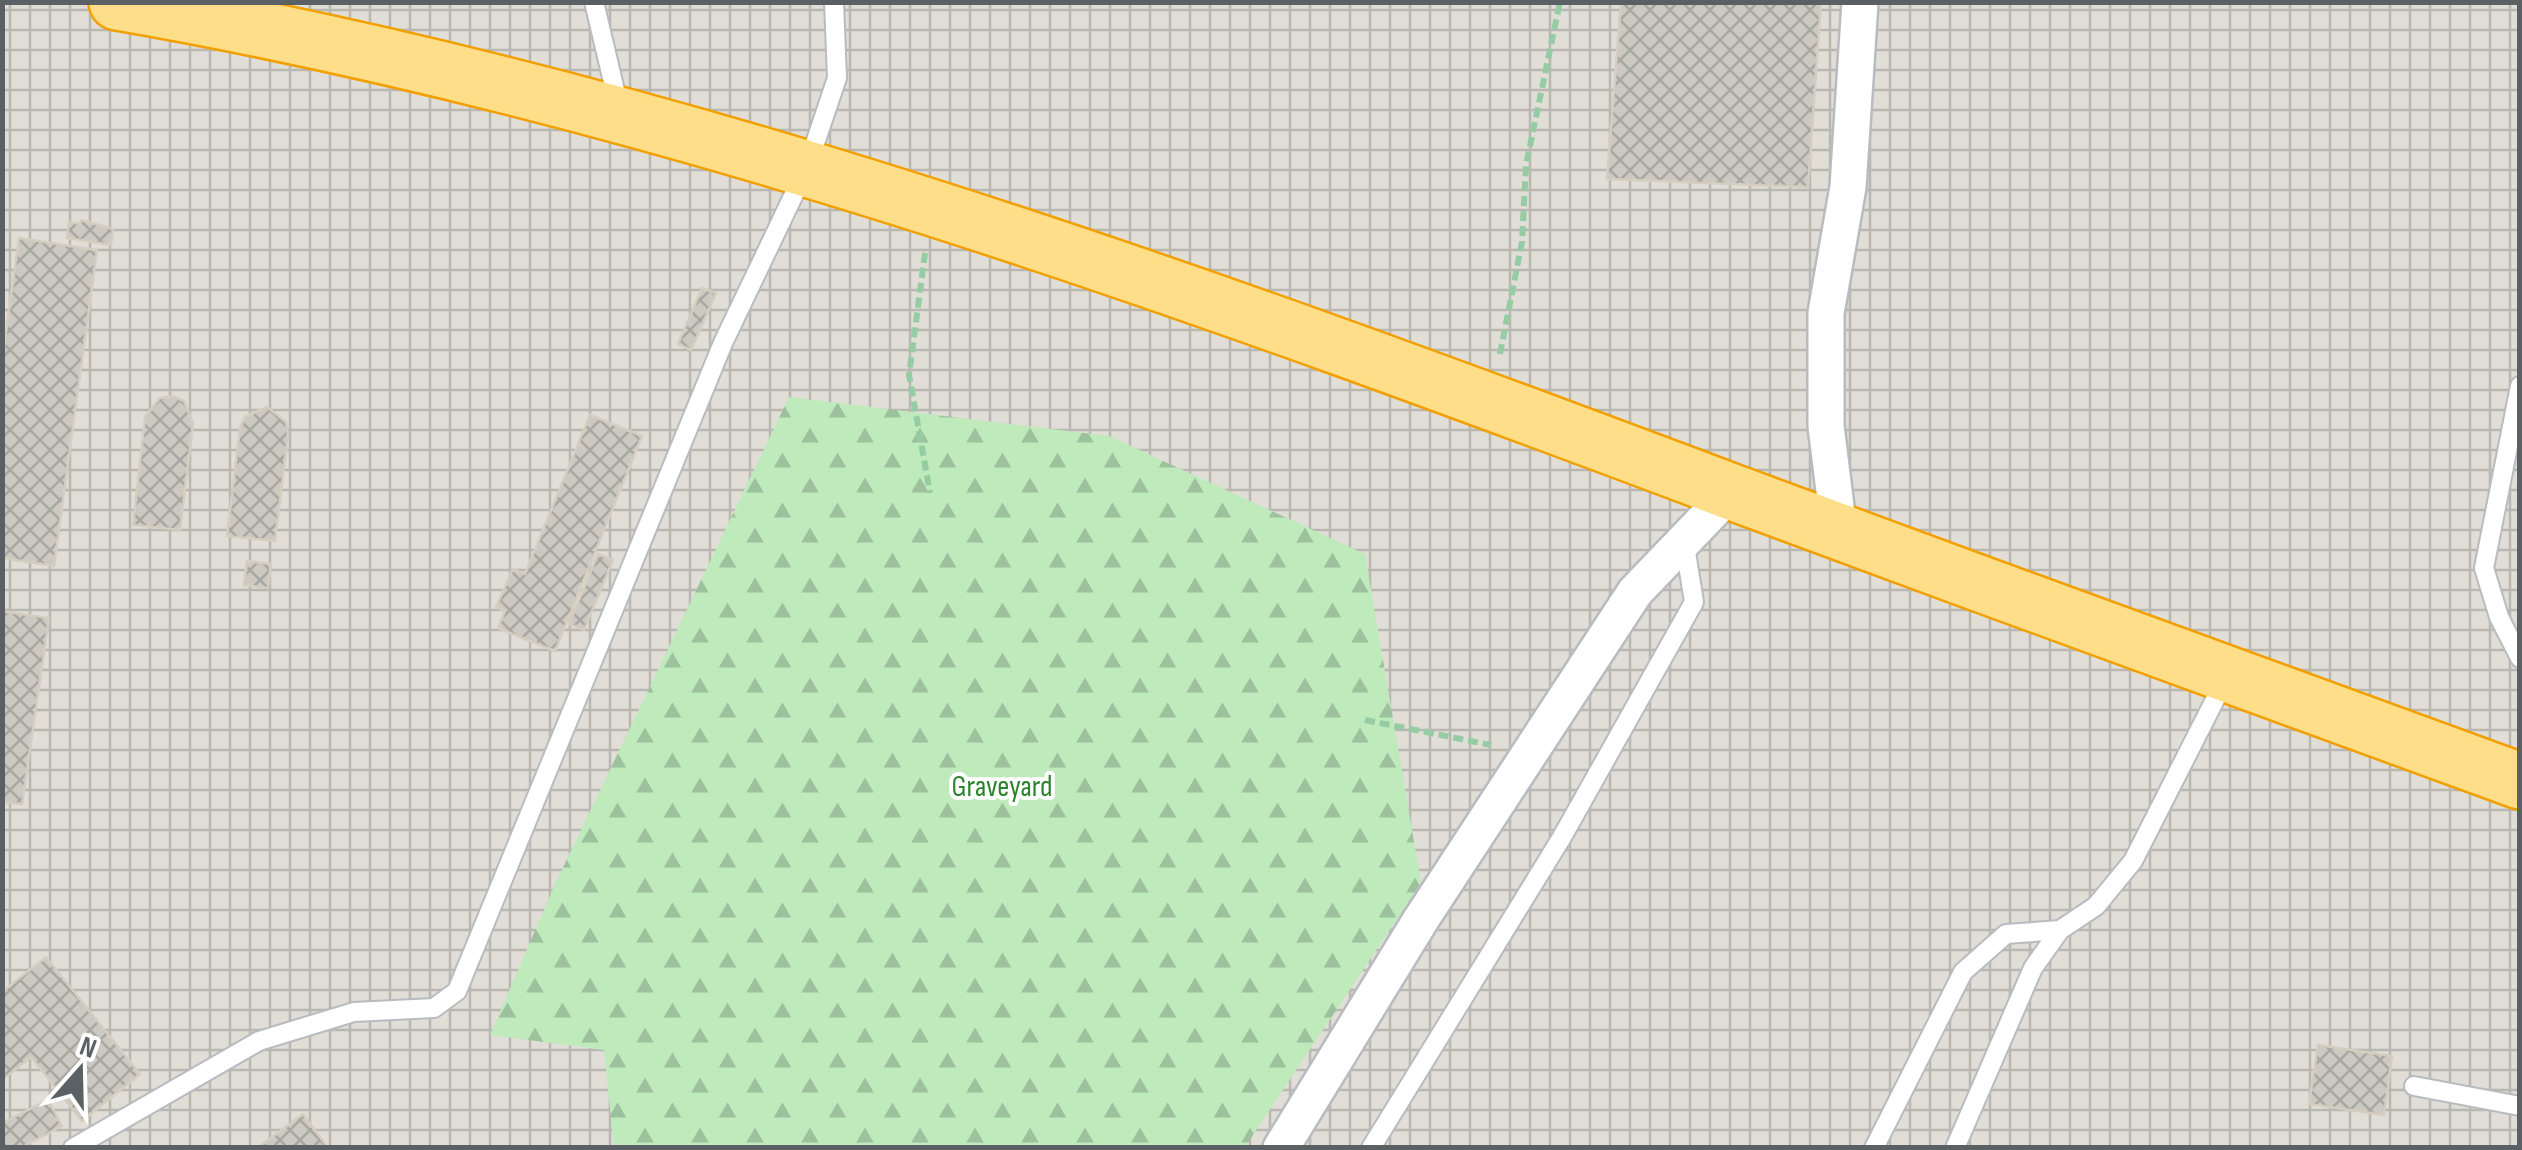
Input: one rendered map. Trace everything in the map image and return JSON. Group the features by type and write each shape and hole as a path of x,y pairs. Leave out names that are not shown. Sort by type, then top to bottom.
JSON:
{"highway":[{"path":"116,2 359,50 620,112 931,208 1492,399 1731,492 2520,780"}],"street":[{"path":"1839,531 1826,426 1826,313 1848,187 1860,2"},
{"path":"1281,1148 1635,592 1731,492"}],"lane":[{"path":"594,2 620,112"},
{"path":"73,1148 260,1041 354,1012 434,1008 457,991 723,343 806,168 837,78 834,2"},
{"path":"2520,386 2484,568 2499,617 2520,658"},
{"path":"1371,1148 1562,837 1694,602 1684,540"},
{"path":"1955,1148 2033,968 2060,930 2096,906 2133,862 2228,673"},
{"path":"1874,1148 1963,972 2006,934 2060,930"},
{"path":"2414,1086 2520,1106"}],"path":[{"path":"1492,399 1522,242 1526,165 1560,2"},
{"path":"930,494 909,376 931,208"},
{"path":"1365,720 1495,746 1541,736"}],"shaded area":[{"path":"2,3 2519,3 2519,1147 3,1147"}],"green space":[{"name":"Graveyard","path":"789,397 1109,436 1365,554 1421,883 1245,1147 614,1147 604,1050 490,1035 556,882"}],"building":[{"path":"1621,2 1821,2 1808,187 1607,179"},
{"path":"81,220 113,229 111,245 67,238 69,222 80,224"},
{"path":"19,238 97,250 54,566 2,558 2,361"},
{"path":"702,288 716,293 691,350 678,344"},
{"path":"172,396 184,401 193,423 180,530 133,525 145,417 160,398"},
{"path":"267,407 286,422 288,434 275,541 227,536 240,428 245,417"},
{"path":"590,415 642,436 555,651 498,628 505,611 496,607 513,569 525,574"},
{"path":"598,554 613,560 584,630 569,624"},
{"path":"247,561 271,564 268,588 244,585"},
{"path":"2,611 49,618 22,804 2,802"},
{"path":"46,957 140,1074 82,1121 31,1057 2,1080 2,992"},
{"path":"2318,1045 2392,1056 2384,1115 2309,1104"},
{"path":"48,1100 62,1126 20,1148 2,1148 2,1123"},
{"path":"303,1114 328,1148 259,1147"}]}
